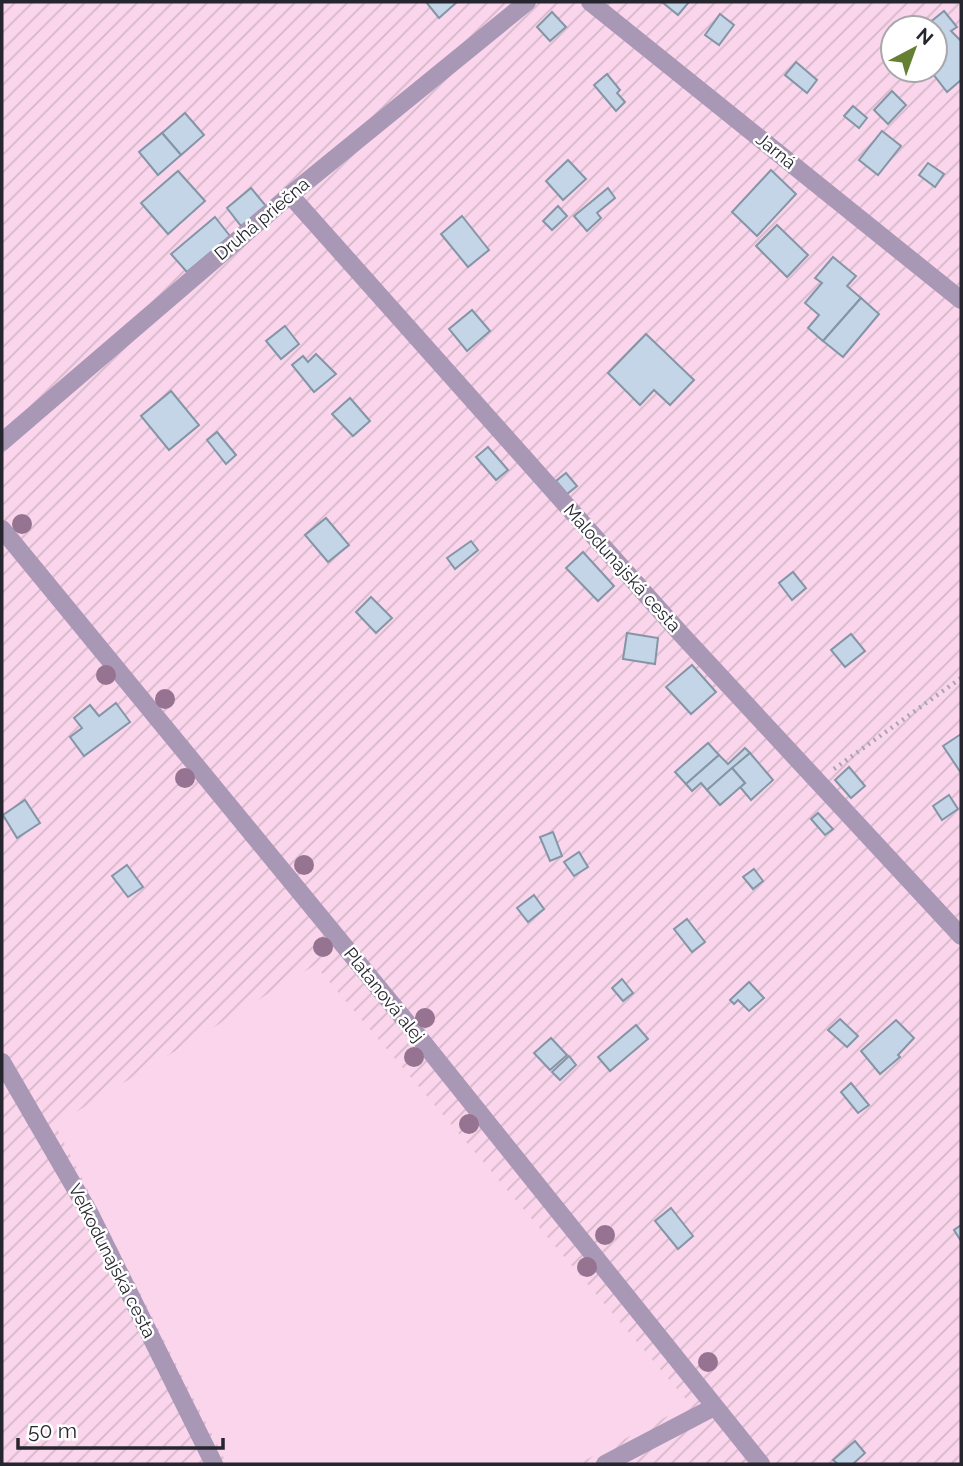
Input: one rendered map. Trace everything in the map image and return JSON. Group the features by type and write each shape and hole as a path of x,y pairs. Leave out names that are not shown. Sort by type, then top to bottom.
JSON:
{"street":[{"name":"Druhá priečna","path":"2,442 290,195 527,2"},
{"name":"Jarná","path":"590,2 961,300"},
{"name":"Malodunajská cesta","path":"290,195 681,634 961,936"},
{"name":"Platanová alej","path":"2,529 415,1031 761,1464"},
{"name":"Veľkodunajská cesta","path":"2,1062 90,1214 214,1464"},
{"path":"605,1464 714,1406"}],"path":[{"path":"817,781 961,678"}],"shaded area":[{"path":"2,2 961,2 961,1464 2,1464"},
{"path":"315,965 690,1404 578,1464 227,1464 55,1125"}],"building":[{"path":"426,2 457,2 439,18"},
{"path":"662,2 689,2 678,15"},
{"path":"552,12 566,27 550,41 537,27"},
{"path":"720,14 734,25 719,45 705,35"},
{"path":"949,17 957,27 951,31 961,41 961,80 947,92 941,84 949,84"},
{"path":"796,62 817,80 807,93 785,75"},
{"path":"607,74 620,90 617,93 625,102 616,111 594,85"},
{"path":"892,91 906,105 888,124 874,110"},
{"path":"853,106 867,118 859,128 844,116"},
{"path":"185,113 204,135 181,155 162,133"},
{"path":"882,131 901,146 878,175 859,160"},
{"path":"162,133 181,155 158,175 139,152"},
{"path":"568,160 586,179 563,200 546,181"},
{"path":"928,163 944,174 935,187 919,175"},
{"path":"771,170 796,194 757,236 732,212"},
{"path":"178,171 205,201 168,234 141,203"},
{"path":"251,188 266,206 241,226 227,208"},
{"path":"608,188 615,198 597,213 601,218 587,231 574,216"},
{"path":"558,206 567,216 552,230 543,221"},
{"path":"462,216 489,250 468,267 441,234"},
{"path":"215,217 230,236 187,272 171,254"},
{"path":"777,225 808,255 787,277 756,246"},
{"path":"833,257 856,276 847,286 861,298 823,341 808,328 819,315 805,303 822,283 815,278"},
{"path":"861,298 879,314 843,357 823,341"},
{"path":"472,310 490,331 467,351 449,329"},
{"path":"285,326 299,344 281,359 266,341"},
{"path":"646,334 694,380 670,405 654,390 640,405 608,373"},
{"path":"316,354 336,374 314,392 292,365 303,356 308,362"},
{"path":"171,391 199,425 169,450 141,416"},
{"path":"350,398 370,421 353,436 332,414"},
{"path":"217,432 236,455 226,464 207,440"},
{"path":"488,447 508,470 496,480 476,457"},
{"path":"566,473 577,486 567,494 556,481"},
{"path":"326,518 349,545 328,562 305,535"},
{"path":"471,541 478,550 455,569 447,558"},
{"path":"583,552 614,586 598,601 566,568"},
{"path":"793,572 806,588 792,600 779,583"},
{"path":"371,597 392,618 376,633 356,612"},
{"path":"627,633 658,638 655,664 623,659"},
{"path":"851,634 865,651 845,667 831,650"},
{"path":"692,665 716,692 691,714 666,687"},
{"path":"116,703 130,722 84,756 70,737 82,728 74,718 90,705 99,716"},
{"path":"961,734 961,773 943,746"},
{"path":"708,743 719,755 686,784 675,772"},
{"path":"745,748 750,753 707,790 701,783 692,791 686,784 719,755 728,764"},
{"path":"750,753 773,780 751,800 740,787 745,783 732,768"},
{"path":"849,767 865,786 851,798 835,780"},
{"path":"732,768 745,783 720,805 707,790"},
{"path":"949,795 958,809 942,820 933,806"},
{"path":"25,800 40,823 17,838 3,815"},
{"path":"818,813 833,829 825,835 811,819"},
{"path":"553,832 562,856 550,861 540,837"},
{"path":"579,852 588,867 574,876 564,862"},
{"path":"127,865 143,887 128,897 112,876"},
{"path":"754,869 763,881 753,889 743,877"},
{"path":"534,895 544,909 528,922 517,908"},
{"path":"687,919 705,942 692,952 674,929"},
{"path":"622,979 633,993 623,1001 612,988"},
{"path":"749,982 764,998 749,1011 738,1000 734,1004 730,1000"},
{"path":"840,1019 858,1036 847,1047 828,1030"},
{"path":"896,1020 914,1038 898,1055 900,1057 880,1074 861,1051"},
{"path":"636,1025 648,1039 610,1071 598,1057"},
{"path":"551,1038 567,1055 550,1070 534,1053"},
{"path":"569,1056 576,1065 560,1080 552,1072"},
{"path":"851,1083 869,1105 858,1113 841,1092"},
{"path":"671,1208 693,1236 678,1249 655,1221"},
{"path":"961,1225 961,1241 954,1230"},
{"path":"855,1441 865,1453 853,1464 838,1464 833,1460"}]}
